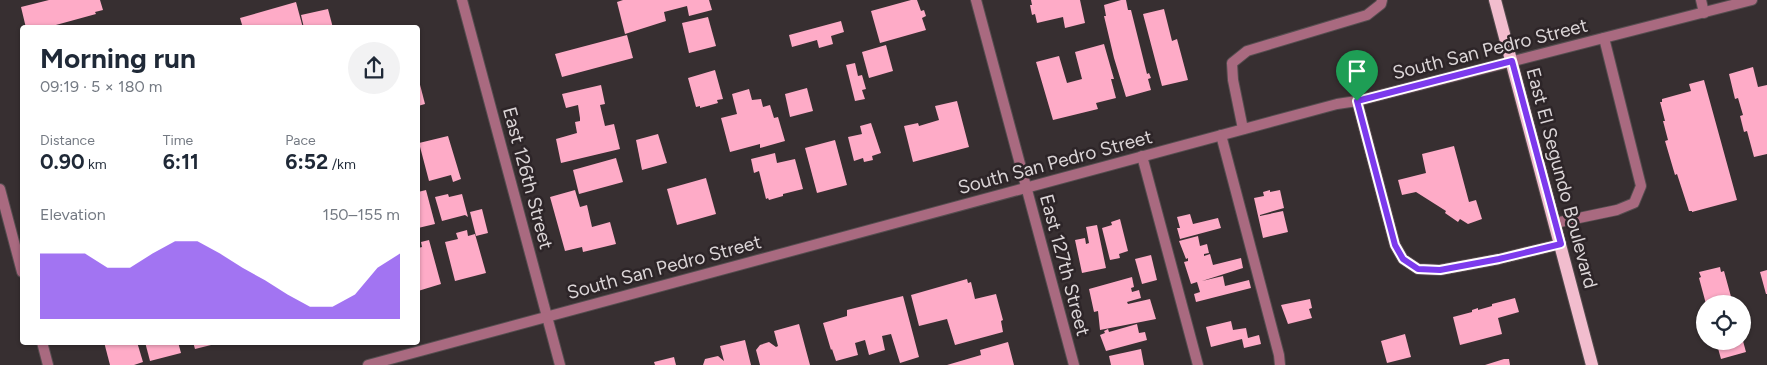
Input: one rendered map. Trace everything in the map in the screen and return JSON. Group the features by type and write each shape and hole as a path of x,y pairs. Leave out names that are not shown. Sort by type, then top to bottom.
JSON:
{"main road":[{"name":"East El Segundo Boulevard","path":"1495,0 1592,365"}],"street":[{"name":"East 126th Street","path":"462,0 560,365"},
{"name":"East 127th Street","path":"976,0 1074,365"},
{"path":"1243,129 1232,80 1232,63 1247,51 1367,15 1381,4 1382,0"},
{"path":"1701,0 1704,13"},
{"name":"South San Pedro Street","path":"368,365 1337,104 1357,101 1752,0"},
{"path":"1555,223 1618,210 1634,203 1641,186 1604,38"},
{"path":"1357,101 1395,245 1403,259 1418,269 1440,270 1499,259 1561,244"},
{"path":"1221,135 1280,365"},
{"path":"1142,156 1198,365"},
{"path":"0,189 20,264"},
{"path":"43,345 48,365"}],"building":[{"path":"49,0 100,0 103,10 95,12 96,14 56,25 25,25 21,7"},
{"path":"623,0 709,0 712,10 689,16 687,6 664,12 666,21 625,34 617,2"},
{"path":"917,0 921,11 924,10 926,16 922,18 926,30 880,43 871,11"},
{"path":"1031,0 1080,0 1085,23 1065,28 1063,17 1037,23 1035,14 1032,15"},
{"path":"1126,0 1128,10 1131,10 1147,74 1149,73 1151,78 1148,79 1151,90 1126,97 1104,16 1106,16 1104,5"},
{"path":"296,2 302,25 242,25 240,18"},
{"path":"328,9 332,25 303,25 301,15"},
{"path":"1164,9 1172,41 1177,39 1188,80 1162,86 1143,14"},
{"path":"708,17 716,46 689,53 682,23"},
{"path":"841,21 844,32 831,36 833,44 819,48 817,40 792,47 789,35"},
{"path":"627,35 633,58 562,77 555,54"},
{"path":"1104,44 1114,79 1111,79 1116,98 1096,103 1098,109 1053,120 1036,62 1059,56 1067,83 1082,79 1075,52"},
{"path":"886,45 893,71 869,78 862,52"},
{"path":"855,63 858,76 862,75 866,89 862,90 865,99 855,101 846,65"},
{"path":"1753,67 1758,87 1767,85 1767,154 1754,157 1747,131 1744,132 1740,116 1743,115 1738,98 1735,99 1729,74"},
{"path":"715,70 723,99 717,100 718,103 700,108 700,106 696,107 688,78"},
{"path":"1704,80 1737,200 1692,212 1689,211 1677,174 1675,175 1665,141 1668,140 1660,102 1662,102 1662,99 1691,91 1689,84"},
{"path":"420,85 425,104 420,105"},
{"path":"601,85 605,104 600,105 605,126 614,124 620,149 561,163 556,139 577,133 575,122 580,121 578,105 566,108 562,94"},
{"path":"807,88 813,111 790,117 785,94"},
{"path":"749,89 752,100 761,99 763,107 770,105 774,118 778,117 785,141 760,148 760,144 730,152 721,118 737,114 732,94"},
{"path":"957,101 969,147 913,162 904,126 918,123 919,126 939,120 935,106"},
{"path":"871,123 881,153 872,156 873,160 864,162 863,158 854,161 848,137 862,134 860,126"},
{"path":"658,134 667,163 642,170 636,140"},
{"path":"448,136 461,179 453,182 451,175 429,181 420,143"},
{"path":"835,140 847,185 817,193 805,148"},
{"path":"1454,146 1469,202 1476,200 1482,219 1468,224 1460,219 1458,222 1445,213 1446,211 1416,192 1402,195 1398,180 1426,173 1422,154"},
{"path":"775,153 777,163 795,159 803,189 769,200 768,198 766,199 759,171 754,173 751,159"},
{"path":"616,158 623,182 579,194 573,170"},
{"path":"706,178 716,214 677,225 667,189"},
{"path":"426,190 435,224 420,228 420,192"},
{"path":"575,190 580,207 587,205 592,227 610,222 616,244 583,252 582,247 565,251 550,197"},
{"path":"1270,190 1270,192 1280,190 1284,208 1260,216 1283,211 1288,232 1263,238 1254,198 1264,196 1263,192"},
{"path":"448,194 449,197 462,194 468,217 465,215 442,221 435,197"},
{"path":"482,209 488,233 476,236 470,212"},
{"path":"1190,214 1193,224 1218,218 1221,228 1180,239 1177,217"},
{"path":"1120,219 1128,251 1119,254 1120,258 1110,260 1102,228 1112,225 1111,222"},
{"path":"1097,225 1106,268 1082,273 1075,240 1085,238 1086,244 1089,243 1086,227"},
{"path":"467,230 468,236 475,234 486,273 455,281 445,242 458,239 456,233"},
{"path":"1198,236 1200,246 1207,244 1209,253 1204,254 1204,256 1210,254 1213,265 1241,258 1243,268 1202,281 1223,276 1225,286 1249,280 1251,288 1196,302 1194,294 1200,292 1197,282 1191,284 1184,262 1188,261 1188,258 1186,259 1179,241"},
{"path":"429,240 441,284 420,290 420,248 422,247 421,242"},
{"path":"1151,255 1157,280 1142,284 1135,259"},
{"path":"1720,267 1721,272 1724,271 1731,295 1704,295 1699,272"},
{"path":"1767,270 1767,294 1766,294 1760,272"},
{"path":"1132,277 1134,287 1131,288 1132,292 1139,290 1141,298 1127,302 1128,304 1150,299 1156,319 1100,330 1098,311 1094,312 1089,289"},
{"path":"967,279 968,283 971,282 975,299 996,294 1003,320 1001,321 1003,332 955,345 947,319 919,326 911,295"},
{"path":"903,296 919,357 900,363 891,334 882,336 885,350 869,355 865,340 855,343 858,355 836,361 823,323 847,316 847,310"},
{"path":"1515,298 1519,312 1498,318 1502,334 1460,345 1453,317"},
{"path":"1310,299 1312,308 1309,309 1312,318 1288,324 1281,305"},
{"path":"1231,321 1233,330 1246,328 1248,338 1259,335 1261,344 1244,348 1242,339 1211,347 1206,327"},
{"path":"799,324 810,365 760,365 756,350 760,345 769,342 776,347 778,346 774,331"},
{"path":"1137,324 1139,333 1145,332 1147,340 1106,351 1100,335 1105,333 1104,331 1108,329 1109,332"},
{"path":"1405,334 1411,357 1387,363 1381,341"},
{"path":"745,340 751,365 703,365 705,359 718,356 724,361 720,346"},
{"path":"1008,342 1014,365 947,365 981,355 980,350"},
{"path":"105,345 138,345 143,362 134,365 110,365"},
{"path":"146,345 179,345 181,353 150,361"},
{"path":"194,345 211,345 195,349"},
{"path":"1141,349 1144,365 1111,365 1109,356"},
{"path":"1718,350 1745,350 1746,352 1721,359"},
{"path":"674,357 676,365 655,365 654,362"},
{"path":"1509,359 1510,365 1485,365"}],"route":[{"path":"1512,61 1561,244 1499,259 1440,270 1418,269 1403,259 1395,245 1357,101 1512,61"}]}
